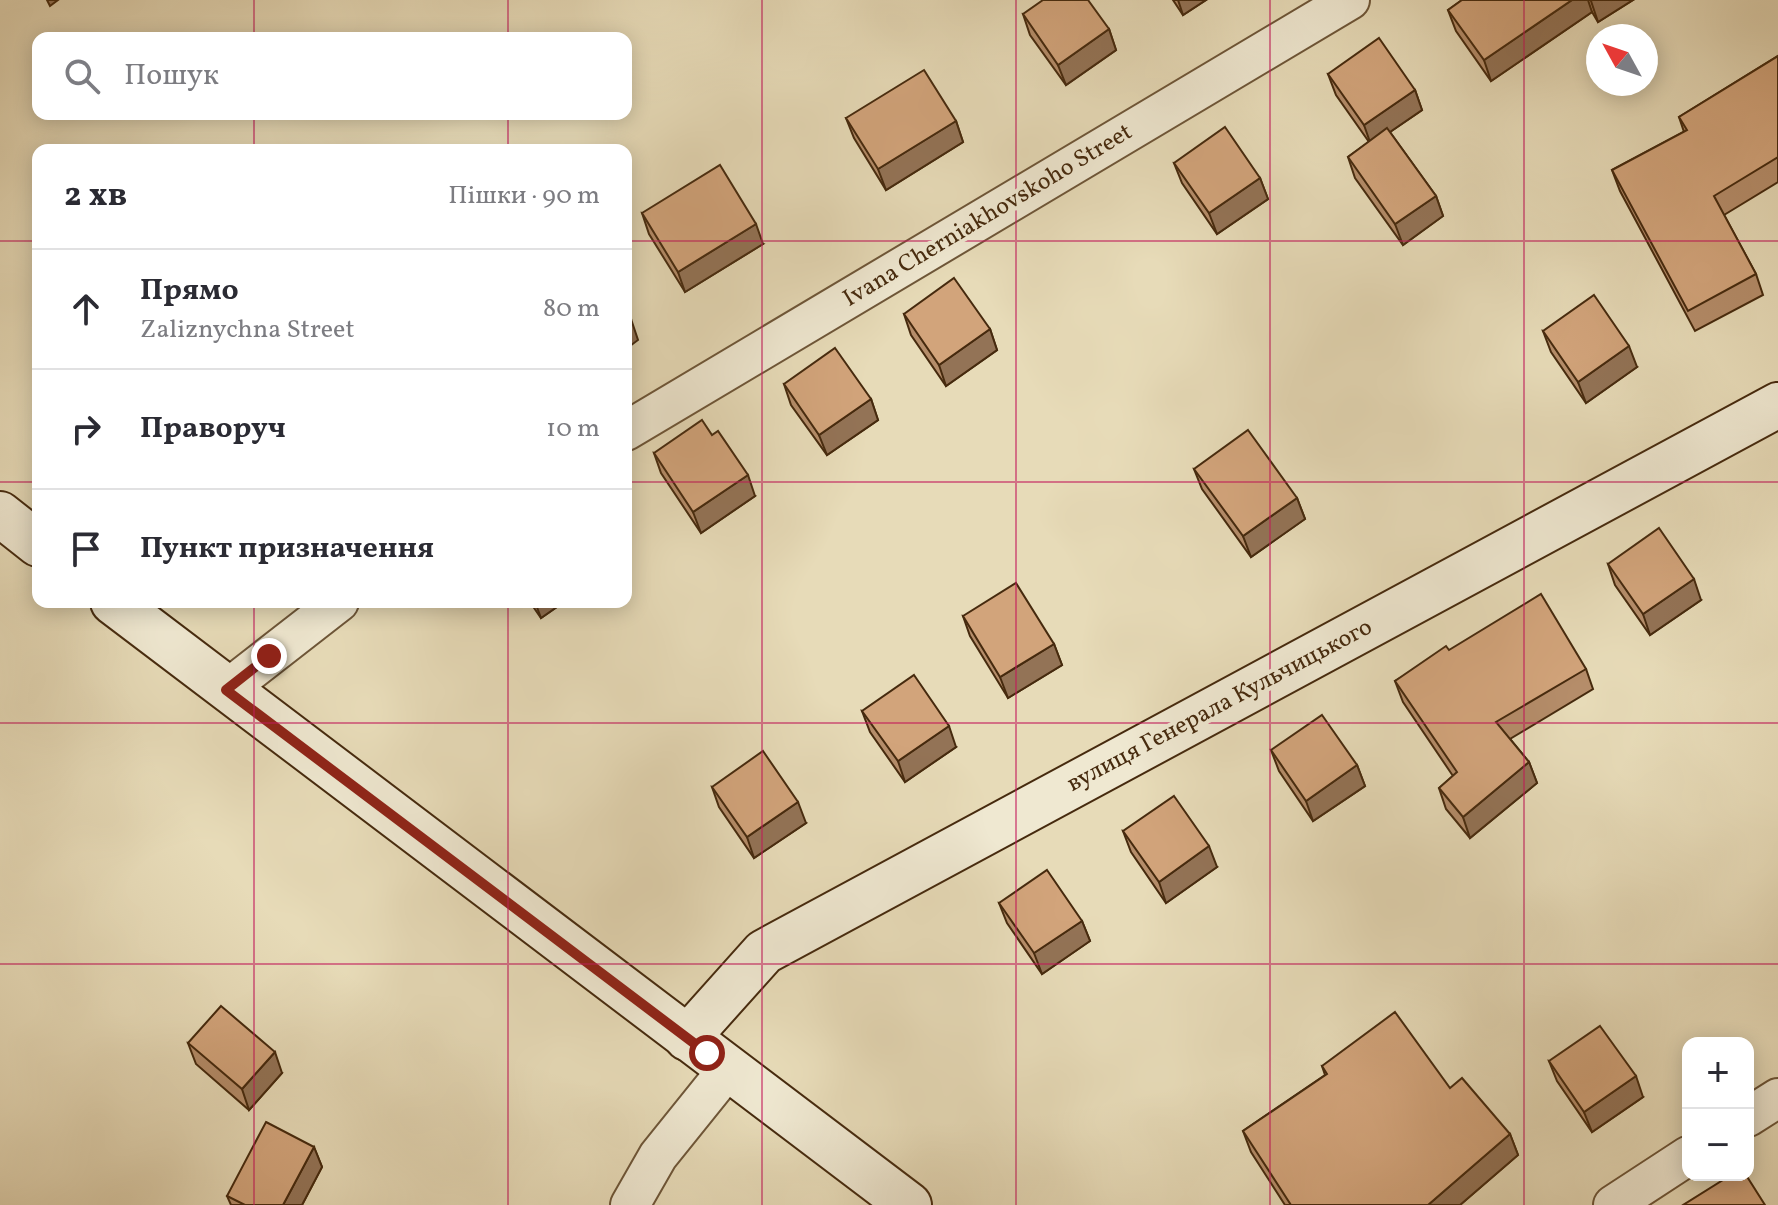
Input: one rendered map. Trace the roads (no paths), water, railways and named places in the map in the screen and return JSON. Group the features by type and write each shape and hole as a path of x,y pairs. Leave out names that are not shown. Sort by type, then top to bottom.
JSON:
{"street":[{"name":"Ivana Cherniakhovskoho Street","path":"632,427 1350,0"},
{"name":"вулиця Генерала Кульчицького","path":"687,1038 764,952 1778,405"},
{"path":"0,514 32,539"},
{"path":"121,608 909,1205"},
{"path":"226,690 331,608"},
{"path":"630,1205 658,1156 728,1069"},
{"path":"1754,1113 1778,1098"},
{"path":"1613,1205 1682,1160"}]}
